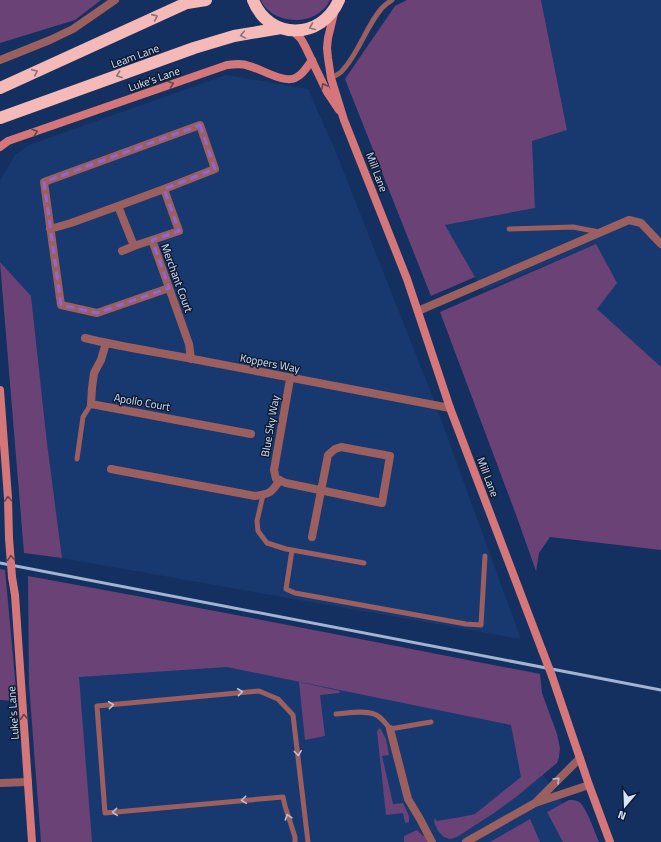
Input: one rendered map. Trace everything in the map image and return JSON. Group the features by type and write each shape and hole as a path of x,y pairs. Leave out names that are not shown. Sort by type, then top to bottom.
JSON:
{"highway":[{"path":"0,88 190,1 206,0"},
{"path":"253,0 262,16 271,24 287,29"},
{"name":"Leam Lane","path":"0,118 194,48 234,36 287,29 303,30 313,27 330,15 338,2"}],"main road":[{"name":"Mill Lane","path":"338,2 329,33 327,48 331,78 344,120 407,279 450,408 552,676 610,842"},
{"name":"Mill Lane","path":"287,29 301,39 344,120"},
{"name":"Luke's Lane","path":"0,147 8,141 227,65 248,65 284,79 291,80 304,72 312,60"},
{"name":"Luke's Lane","path":"0,390 9,517 9,538 15,596 32,842"}],"street":[{"path":"0,60 73,29 115,0"},
{"path":"50,229 118,206 215,169 200,125 44,182 50,229 61,305 97,313 169,288"},
{"path":"152,240 178,231 164,189"},
{"path":"118,206 134,246"},
{"path":"418,311 629,220 641,223 661,244"},
{"name":"Merchant Court","path":"122,251 152,240 189,344 191,358"},
{"name":"Koppers Way","path":"85,338 290,379 450,408"},
{"path":"91,404 94,373 101,360 106,343"},
{"name":"Blue Sky Way","path":"280,480 276,478 274,470 290,379"},
{"name":"Apollo Court","path":"91,404 251,434"},
{"path":"111,469 255,496 266,495 274,489 280,480 286,483 321,490 382,503 390,456 341,447 328,455 321,490 312,536"},
{"path":"390,730 408,799 432,842"},
{"path":"535,803 580,758"},
{"path":"0,783 28,782"},
{"path":"466,842 535,803 589,785"}],"lane":[{"path":"331,78 341,72 346,66 374,18 383,7 392,0"},
{"path":"509,229 573,227 600,232"},
{"path":"77,459 83,417 91,404"},
{"path":"263,495 258,521 258,531 267,543 286,549 364,563"},
{"path":"292,550 286,589 295,593 466,624 481,625 485,556"},
{"path":"295,842 295,837 283,796 105,812 97,706 259,691 278,699 293,715 308,842"},
{"path":"336,714 363,712 375,714 384,721 390,730 431,722"}],"highlighted area":[{"path":"200,125 215,169 164,189 179,231 152,240 169,288 97,313 61,305 44,182"}],"shaded area":[{"path":"0,0 101,0 75,20 0,43"},
{"path":"261,0 330,0 320,13 313,17 297,20 280,17 273,14 264,6"},
{"path":"407,0 541,0 567,130 532,141 535,208 445,225 475,277 431,296 345,79 395,6"},
{"path":"541,0 661,0 661,374 597,309 596,244 483,291 445,225 535,208 532,141 567,130"},
{"path":"226,75 308,89 335,150 433,398 521,639 62,558 47,443 31,296 0,262 0,181 15,155 29,145"},
{"path":"596,244 617,283 597,309 661,367 661,550 550,537 539,553 536,571 440,312"},
{"path":"0,262 31,296 47,443 62,558 24,553"},
{"path":"0,569 5,570 17,701 0,700"},
{"path":"28,576 540,674 542,693 557,734 560,748 557,763 494,813 457,837 450,839 444,837 438,831 434,822 435,818 437,821 475,814 521,777 511,725 227,667 79,677 92,842 41,842 29,684"},
{"path":"83,639 515,703 544,776 565,807 581,842 72,842 64,758"},
{"path":"299,682 340,691 339,693 320,695 325,736 305,740"},
{"path":"380,728 386,739 389,755 382,756 393,804 403,803 409,816 409,822 405,823 403,813 386,815 377,731"},
{"path":"569,800 577,801 582,804 599,842 563,842 547,812"},
{"path":"530,819 540,842 490,842"},
{"path":"417,830 423,836 425,835 427,842 404,842 404,836"}],"railway":[{"path":"0,563 661,690"}]}
